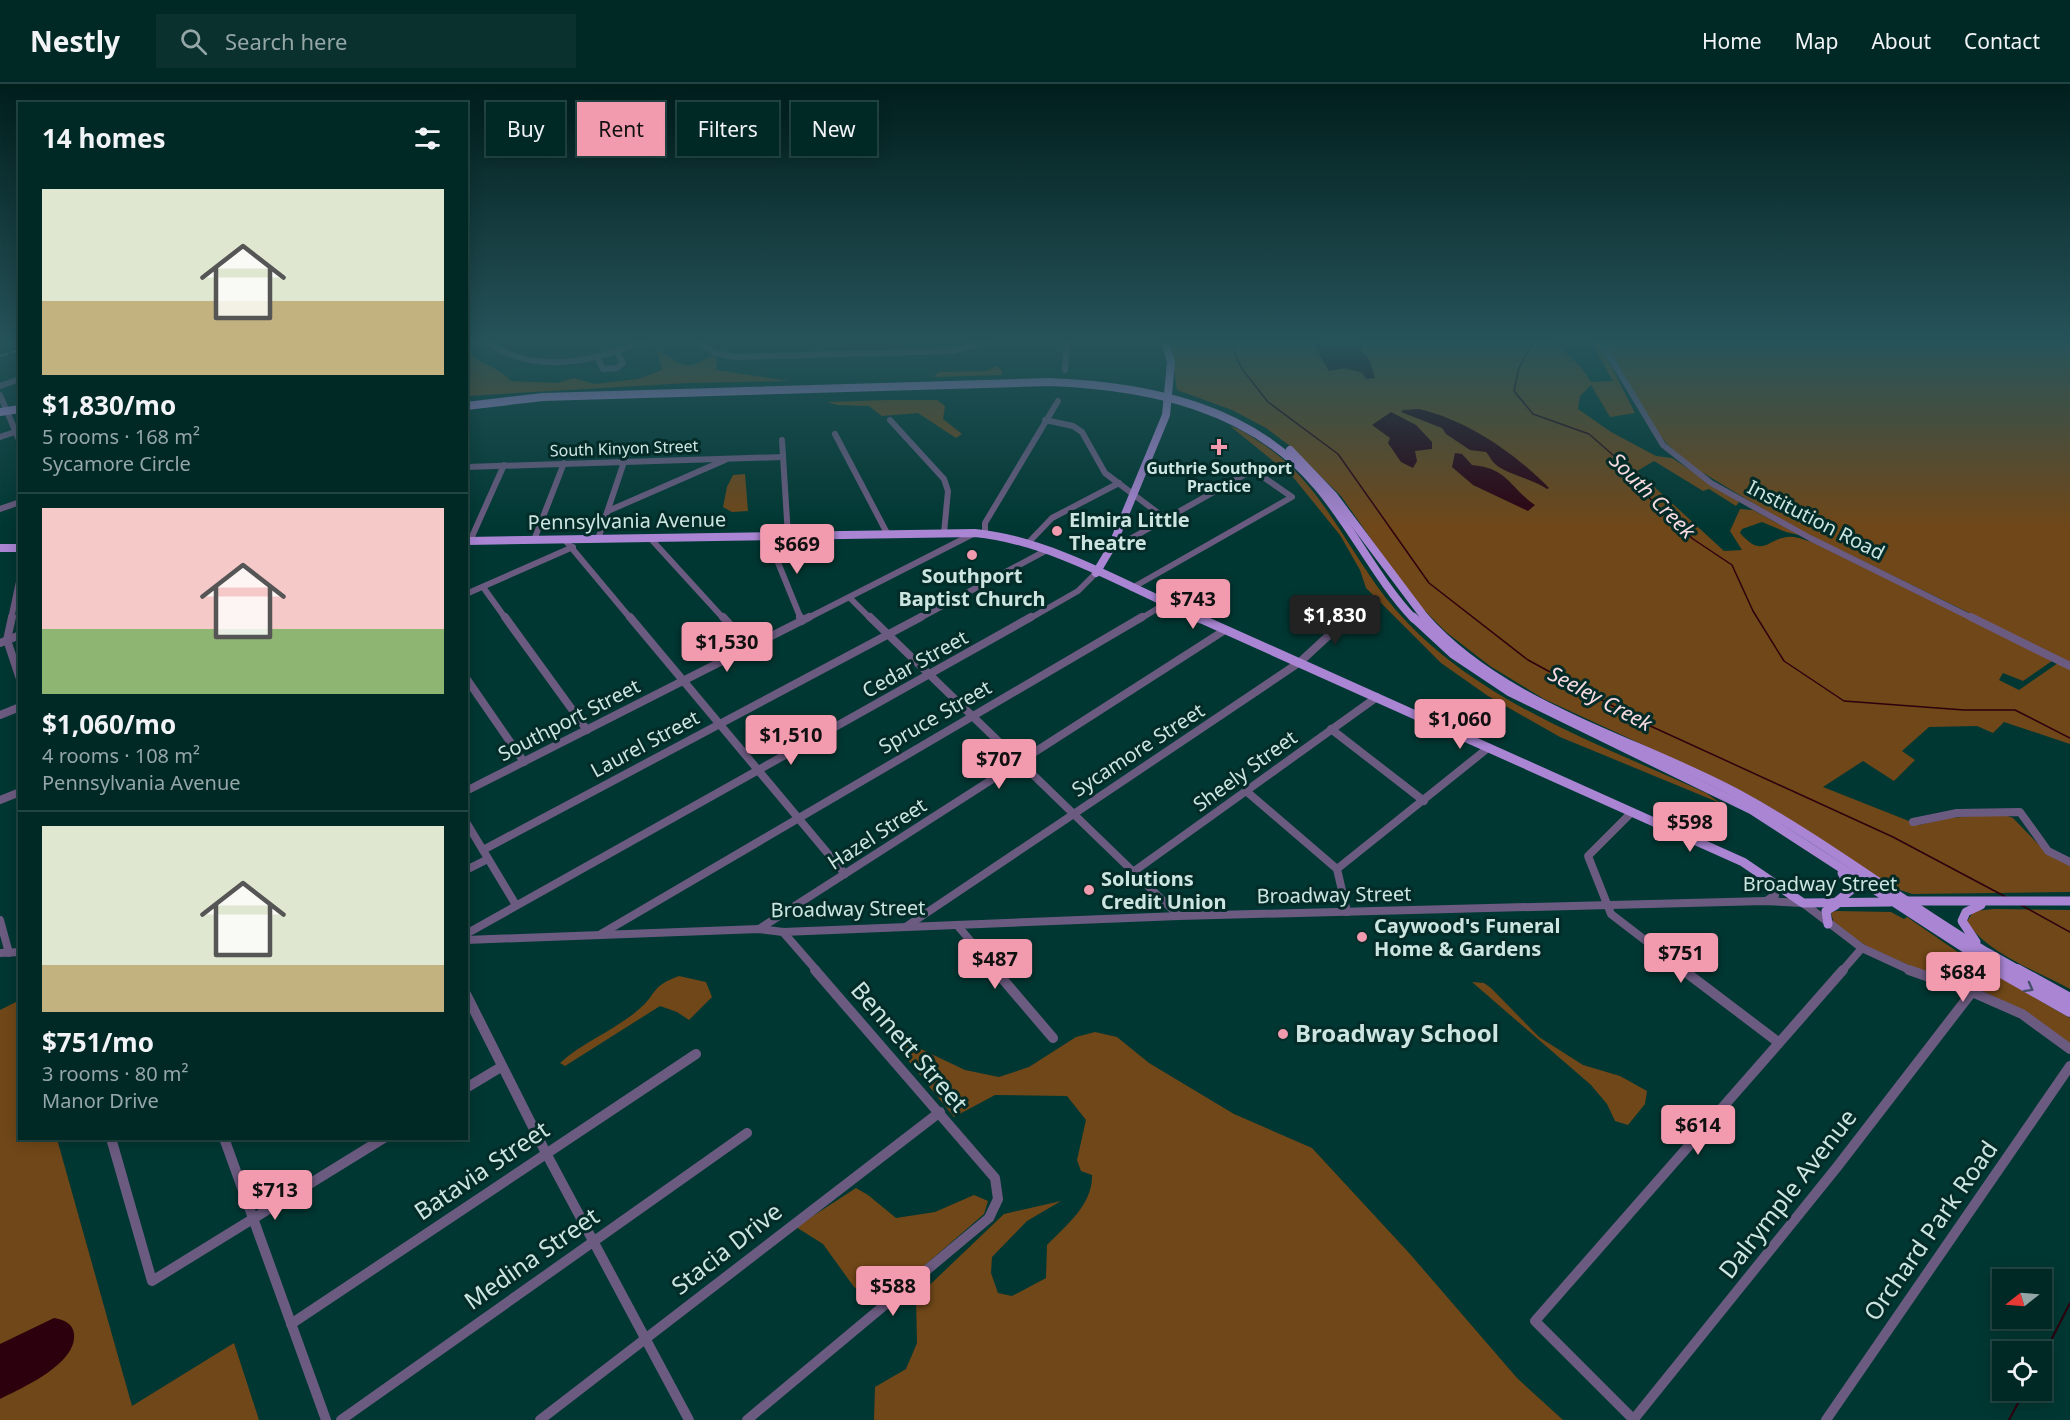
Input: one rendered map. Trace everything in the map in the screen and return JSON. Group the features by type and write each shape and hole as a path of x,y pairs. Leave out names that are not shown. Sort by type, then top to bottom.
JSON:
{"main road":[{"name":"Cedar Street","path":"1096,573 1114,541 1166,415 1168,404"},
{"path":"1193,404 1240,424 1262,437 1293,461 1319,488 1399,602 1426,631 1466,664 1533,705 1731,799 1833,862 1890,902 2004,974 2069,1008"},
{"path":"1196,404 1246,422 1300,459 1333,496 1406,600 1440,634 1481,666 1549,705 1738,794 1991,955 2069,1008"},
{"path":"3,409 18,407"},
{"name":"Pennsylvania Avenue","path":"468,541 768,538 985,532 1029,542 1743,862 1803,903"},
{"path":"0,548 18,548"},
{"path":"1076,564 1089,565 1104,559"},
{"path":"1828,924 1826,911 1851,890 1848,881 1833,862"},
{"name":"Broadway Street","path":"1803,903 2065,901"},
{"path":"1986,903 1966,912 1962,921 1969,935 1991,955"}],"street":[{"path":"985,532 985,523 1055,404"},
{"name":"Institution Road","path":"1639,404 1663,445 1712,483 1810,538 2070,666"},
{"path":"0,437 18,432 3,409"},
{"path":"890,420 944,478 948,491 944,533"},
{"path":"1045,420 1073,426 1082,432 1105,473 1166,519"},
{"path":"835,434 888,535"},
{"path":"782,440 788,536"},
{"name":"South Kinyon Street","path":"468,467 783,457"},
{"path":"608,511 729,459"},
{"path":"598,539 624,462"},
{"path":"534,540 564,463"},
{"path":"468,541 504,465"},
{"path":"1114,541 1130,539 1253,470 1292,497 1132,588"},
{"path":"1029,542 1052,518 1119,483"},
{"path":"0,509 18,503"},
{"name":"Southport Street","path":"468,790 850,598 975,532"},
{"path":"650,538 750,647"},
{"path":"768,538 802,621"},
{"path":"565,540 845,874"},
{"path":"468,593 573,547"},
{"name":"Laurel Street","path":"483,850 1047,550"},
{"name":"Cedar Street","path":"468,933 1078,591 1096,573"},
{"path":"18,585 3,641 18,675"},
{"path":"483,587 586,730"},
{"path":"850,598 1179,916"},
{"name":"Spruce Street","path":"600,934 1165,604"},
{"name":"Sycamore Street","path":"906,926 1300,662 1327,637 1359,614"},
{"name":"Hazel Street","path":"759,929 1225,630"},
{"path":"3,641 18,636"},
{"path":"468,681 524,762"},
{"name":"Sheely Street","path":"1133,872 1377,697"},
{"path":"0,715 18,708"},
{"path":"1331,729 1424,801"},
{"path":"1338,869 1488,747"},
{"path":"1245,791 1338,869 1347,912"},
{"path":"0,801 18,793"},
{"path":"1632,812 1588,856 1611,914 1778,1042"},
{"path":"1913,822 1957,813 2020,812 2048,850 2070,862"},
{"path":"468,825 516,905"},
{"path":"468,869 488,859"},
{"path":"1760,873 1775,890 1773,897 1765,901"},
{"name":"Broadway Street","path":"468,940 759,929 783,932 1179,916 1608,907 1765,901 1803,903"},
{"name":"Pennsylvania Avenue","path":"1803,903 1862,948 1921,975 1972,992 2022,1014 2070,1049"},
{"path":"0,921 4,953"},
{"path":"957,925 1053,1038"},
{"name":"Bennett Street","path":"747,1420 989,1218 999,1203 1000,1192 995,1178 940,1112 783,932"},
{"path":"1634,1420 1535,1321 1862,948"},
{"name":"Dalrymple Avenue","path":"1634,1420 1837,1167 1972,992"},
{"path":"468,998 546,1153 689,1420"},
{"name":"Batavia Street","path":"291,1324 696,1054"},
{"name":"Orchard Park Road","path":"1826,1420 2070,1066"},
{"path":"468,1087 501,1067"},
{"name":"Stacia Drive","path":"540,1420 940,1112"},
{"name":"Medina Street","path":"341,1420 747,1133"},
{"path":"112,1140 152,1281 378,1140"},
{"path":"225,1140 326,1420"}],"shaded area":[{"path":"835,404 943,404 945,406 943,419 962,434 956,438 918,413 882,416 869,406"},
{"path":"1216,404 1579,404 1578,409 1611,432 1656,456 1672,458 1739,502 1736,506 1709,489 1703,491 1654,461 1637,471 1724,551 1742,550 1730,531 1740,509 1753,510 1799,535 1762,522 1742,529 1740,533 1754,545 1764,545 1781,538 1791,537 1816,544 2052,661 2023,681 2003,673 1999,680 2019,690 2058,663 2070,669 2070,744 2004,722 1993,733 1977,726 1929,727 1902,751 1915,760 1894,781 1863,761 1823,787 1919,825 1949,818 2002,814 2013,818 2041,847 2070,864 2070,892 1912,894 1894,888 1776,811 1732,786 1544,699 1490,666 1446,632 1413,599 1341,496 1290,446 1266,428"},
{"path":"1602,404 1631,404 1635,413 1610,417"},
{"path":"1638,404 2070,404 2070,662 1791,526 1690,465 1667,444 1645,417"},
{"path":"1419,409 1455,421 1489,439 1521,462 1549,488 1499,467 1486,452 1470,450 1446,434 1442,428 1401,412"},
{"path":"1391,412 1416,425 1432,442 1432,449 1415,451 1417,461 1413,468 1401,462 1388,443 1390,438 1372,425"},
{"path":"1230,426 1258,441 1300,476 1333,519 1378,588 1395,609 1427,642 1462,670 1500,695 1540,717 1706,793 1720,803 1560,737 1488,696 1441,663 1366,588 1360,570 1340,535 1293,477"},
{"path":"1455,453 1462,454 1472,465 1501,474 1535,505 1528,511 1473,485 1452,467"},
{"path":"745,474 748,511 732,512 723,507 727,487 733,475"},
{"path":"2070,910 2070,989 1999,952 1975,932 1967,921 1974,911"},
{"path":"1836,911 1891,912 1904,919 1907,917 1965,957 2070,1018 2070,1043 2020,1009 1974,987 1913,967 1868,947 1834,924 1831,913"},
{"path":"679,976 706,982 712,997 689,1020 677,1012 660,1006 565,1066 560,1063 579,1048 629,1017 658,987"},
{"path":"1472,982 1484,983 1491,988 1539,1037 1583,1065 1620,1076 1647,1091 1645,1104 1628,1125 1615,1121 1607,1104 1591,1085"},
{"path":"18,1001 18,1140 57,1140 132,1406 234,1343 259,1420 0,1420 0,1010"},
{"path":"885,1032 965,1070 999,1077 1029,1067 1076,1037 1095,1032 1117,1037 1149,1063 1234,1114 1312,1148 1410,1254 1517,1378 1563,1420 874,1420 875,1387 906,1369 917,1343 916,1298 1004,1214 1061,1201 1027,1221 992,1257 991,1273 998,1293 1012,1296 1046,1278 1047,1245 1083,1205 1091,1186 1092,1175 1081,1171 1077,1160 1086,1120 1067,1096 995,1095 954,1117"},
{"path":"856,1188 896,1218 935,1212 974,1195 988,1201 984,1214 881,1303 869,1305 867,1296 854,1287 823,1244 796,1227"},
{"path":"54,1318 72,1327 73,1345 67,1355 46,1374 0,1399 0,1344"}],"waterway":[{"name":"Seeley Creek","path":"1271,404 1338,454 1429,583 1528,660 1646,724 1893,837 2006,897"},
{"name":"South Creek","path":"1525,404 1533,414 1589,434 1621,462 1656,506 1693,539 1732,565 1753,611 1784,661 1844,701 1964,710 2015,710 2070,738"},
{"name":"Seeley Creek","path":"2021,905 2070,932"},
{"path":"2051,1341 2070,1303"},
{"path":"2009,1420 2019,1401"}],"place":[{"name":"Guthrie Southport Practice","path":"1219,447"},
{"name":"Elmira Little Theatre","path":"1057,531"},
{"name":"Southport Baptist Church","path":"972,555"},
{"name":"Solutions Credit Union","path":"1089,890"},
{"name":"Caywood's Funeral Home & Gardens","path":"1362,937"},
{"name":"Broadway School","path":"1283,1034"}]}
